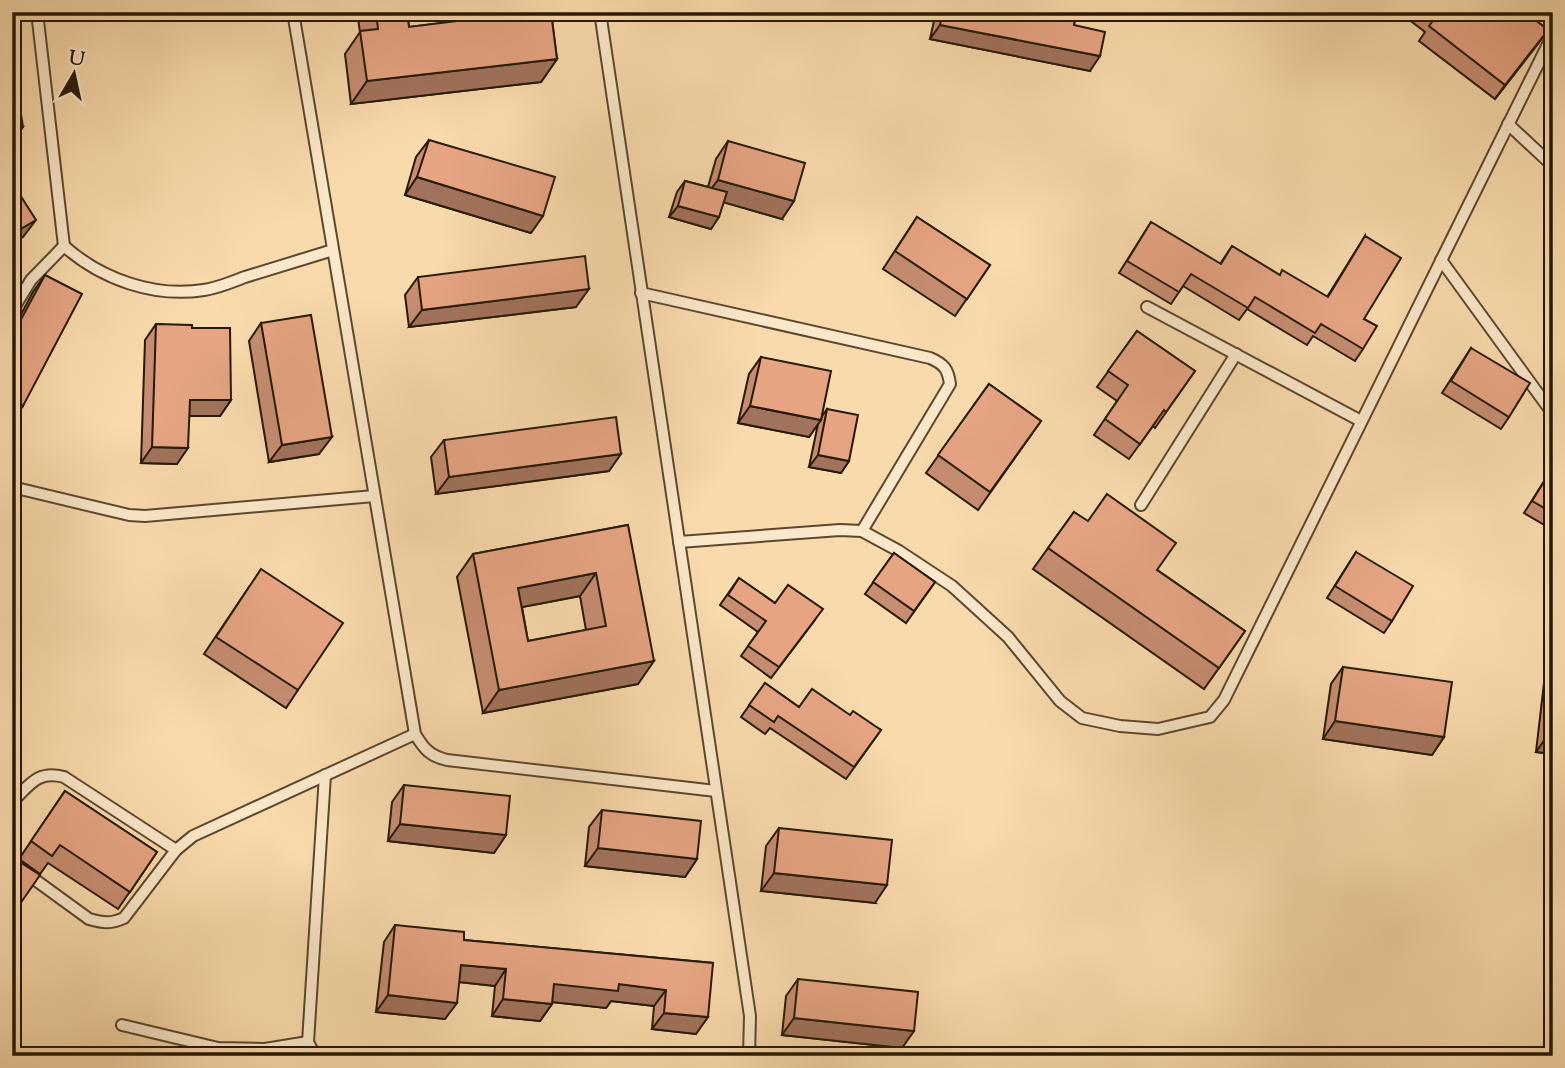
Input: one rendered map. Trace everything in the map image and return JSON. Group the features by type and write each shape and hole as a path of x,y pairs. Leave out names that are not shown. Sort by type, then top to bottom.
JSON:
{"lane":[{"path":"37,12 64,246 83,263 127,283 173,291 204,290 333,250"},
{"path":"293,12 415,734 423,748 433,757 447,760 716,791"},
{"path":"600,12 750,1016 749,1056"},
{"path":"679,542 840,530 862,531 899,551 952,586 1008,637 1060,701 1082,718 1119,726 1158,729 1210,717 1224,700 1553,34"},
{"path":"1508,124 1553,166"},
{"path":"12,311 31,280 64,246"},
{"path":"1441,260 1553,414"},
{"path":"641,293 930,358 942,363 950,384 862,531"},
{"path":"1147,307 1361,421"},
{"path":"1141,505 1236,354"},
{"path":"12,487 106,510 145,516 374,496"},
{"path":"12,863 89,919 104,923 124,918 176,850 193,836 415,734"},
{"path":"12,802 38,777 49,773 64,777 176,850"},
{"path":"321,1056 312,1050 308,1042 325,775"},
{"path":"122,1025 218,1048 265,1049 308,1042"}],"building":[{"path":"376,12 407,12 409,27 515,12 551,12 557,59 367,81 360,31 378,29"},
{"path":"943,12 1076,12 1074,25 1105,32 1100,56 940,25"},
{"path":"1427,12 1525,12 1548,30 1505,85 1429,26 1435,18"},
{"path":"16,82 23,127 12,129 12,83"},
{"path":"429,140 555,177 543,216 417,177"},
{"path":"728,141 805,163 794,201 718,180"},
{"path":"685,181 727,192 719,217 678,206"},
{"path":"12,185 36,220 12,234"},
{"path":"917,217 990,265 967,299 895,251"},
{"path":"1151,222 1221,264 1232,246 1280,275 1282,270 1328,297 1365,236 1401,258 1364,319 1377,326 1363,349 1321,324 1315,333 1255,297 1248,308 1191,274 1179,292 1127,261"},
{"path":"585,256 589,289 422,310 418,277"},
{"path":"45,275 82,294 23,406 12,400 12,336"},
{"path":"311,315 332,437 282,445 261,323"},
{"path":"156,324 230,328 231,400 190,400 188,448 152,447"},
{"path":"1137,331 1195,371 1140,444 1105,419 1128,385 1108,371"},
{"path":"1471,348 1530,383 1509,417 1451,381"},
{"path":"761,357 831,371 821,420 750,406"},
{"path":"989,384 1041,421 990,492 938,455"},
{"path":"827,409 858,415 849,461 818,455"},
{"path":"616,417 621,454 449,477 444,440"},
{"path":"1550,472 1553,474 1553,513 1532,501"},
{"path":"1107,494 1176,543 1157,570 1245,631 1219,668 1048,548 1074,512 1088,521"},
{"path":"12,499 18,502 12,512"},
{"path":"628,525 654,661 499,690 473,554","holes":["596,573 606,626 528,641 518,588"]},
{"path":"1356,552 1413,586 1392,621 1335,586"},
{"path":"894,553 935,582 914,611 873,582"},
{"path":"261,569 343,623 298,690 216,637"},
{"path":"739,578 775,603 788,585 823,609 779,667 748,646 766,621 728,595"},
{"path":"1343,667 1452,682 1444,737 1335,721"},
{"path":"765,683 799,707 812,689 850,715 853,711 881,730 854,767 778,716 774,722 749,705"},
{"path":"404,785 510,796 506,835 400,824"},
{"path":"65,791 157,852 130,892 60,845 52,856 31,841"},
{"path":"602,810 701,821 697,859 598,848"},
{"path":"779,828 892,840 887,885 774,873"},
{"path":"12,857 40,875 20,904 12,899"},
{"path":"395,925 464,932 464,940 713,963 708,1017 664,1013 666,990 619,984 618,991 554,984 552,1004 503,999 506,969 461,965 457,1003 388,995"},
{"path":"798,979 918,992 914,1031 794,1018"}]}
